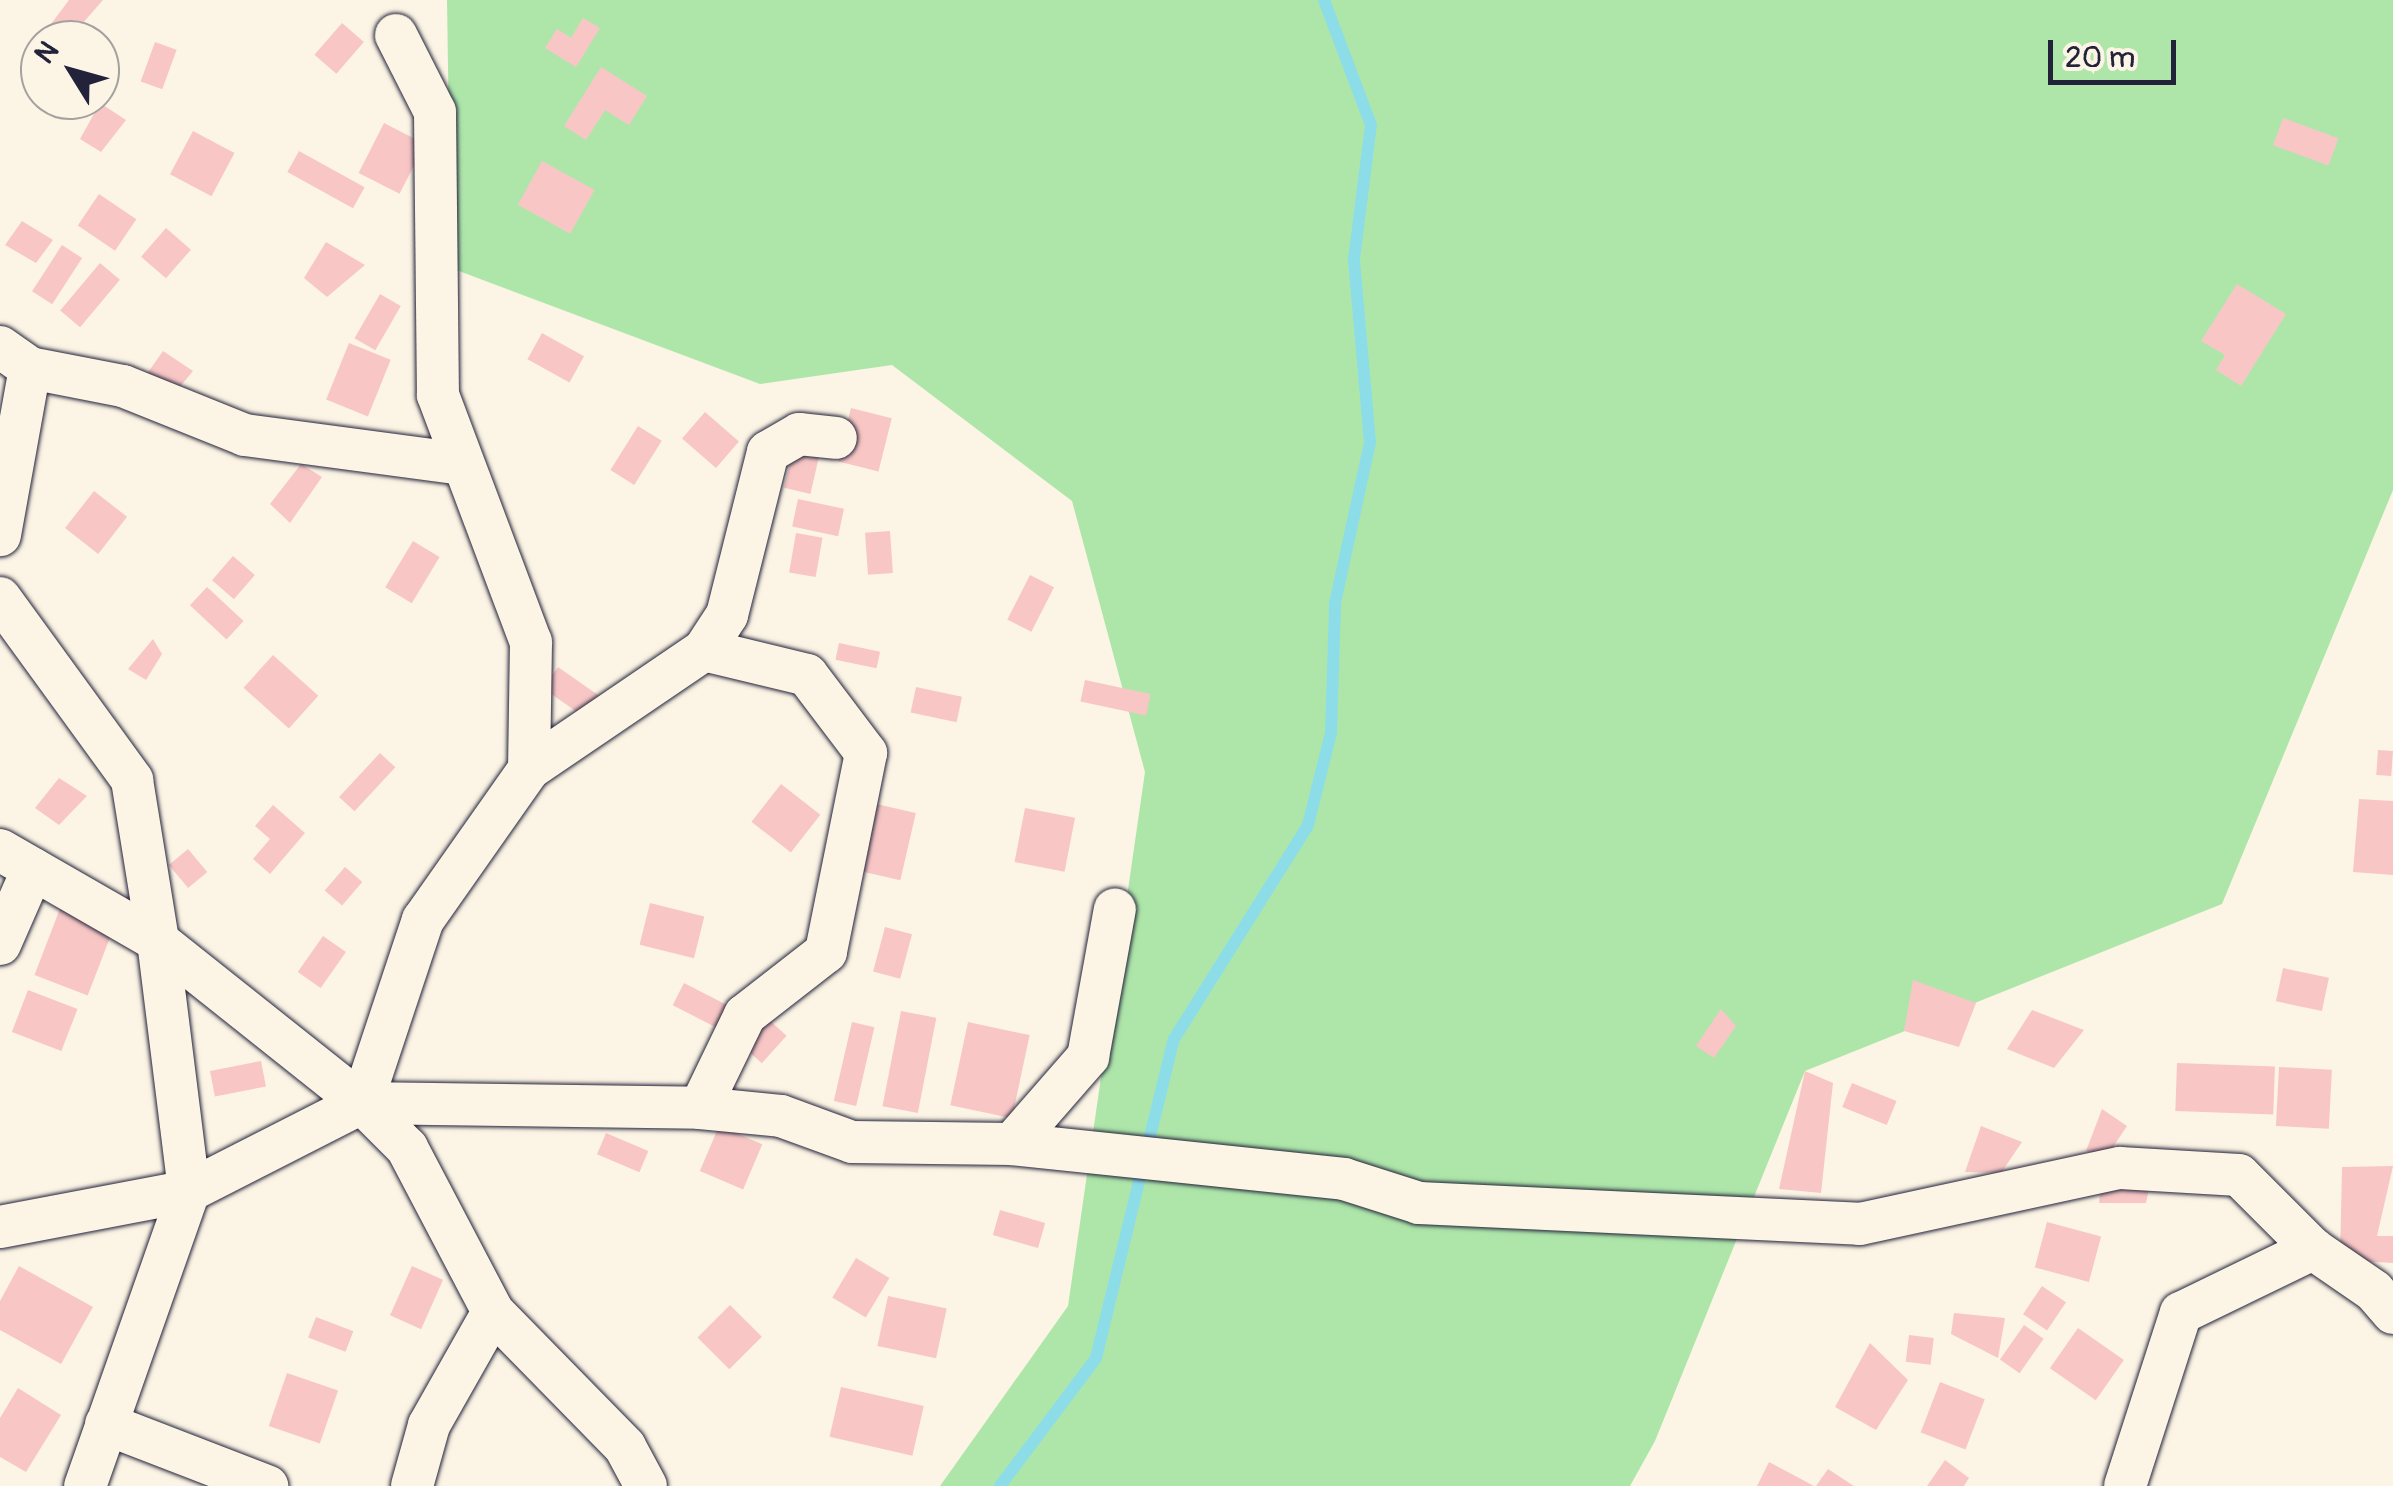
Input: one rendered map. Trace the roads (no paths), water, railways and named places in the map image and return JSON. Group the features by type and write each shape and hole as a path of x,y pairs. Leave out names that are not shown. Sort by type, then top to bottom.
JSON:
{"street":[{"path":"396,35 434,112 438,395 531,642 529,769"},
{"path":"0,535 15,358 122,386 246,435 462,464"},
{"path":"362,1103 424,920 529,769 704,650 726,615 768,452 799,434 836,438"},
{"path":"0,598 132,780 158,941 188,1191 85,1486"},
{"path":"700,1108 745,1015 826,952 866,753 808,675 704,650"},
{"path":"0,944 16,860 158,941 362,1103 407,1148 493,1312 626,1447 646,1486"},
{"path":"1012,1144 1088,1057 1116,909"},
{"path":"0,1227 188,1191 362,1103 700,1108 781,1116 852,1142 1012,1144 1344,1180 1419,1203 1860,1224 2120,1168 2239,1175 2313,1249 2374,1291 2393,1313"},
{"path":"2125,1486 2181,1313 2313,1249"},
{"path":"412,1486 429,1424 493,1312"},
{"path":"106,1424 267,1486"}],"waterway":[{"path":"1000,1486 1096,1358 1174,1039 1308,825 1331,733 1335,603 1370,443 1354,259 1371,125 1324,0"}]}
